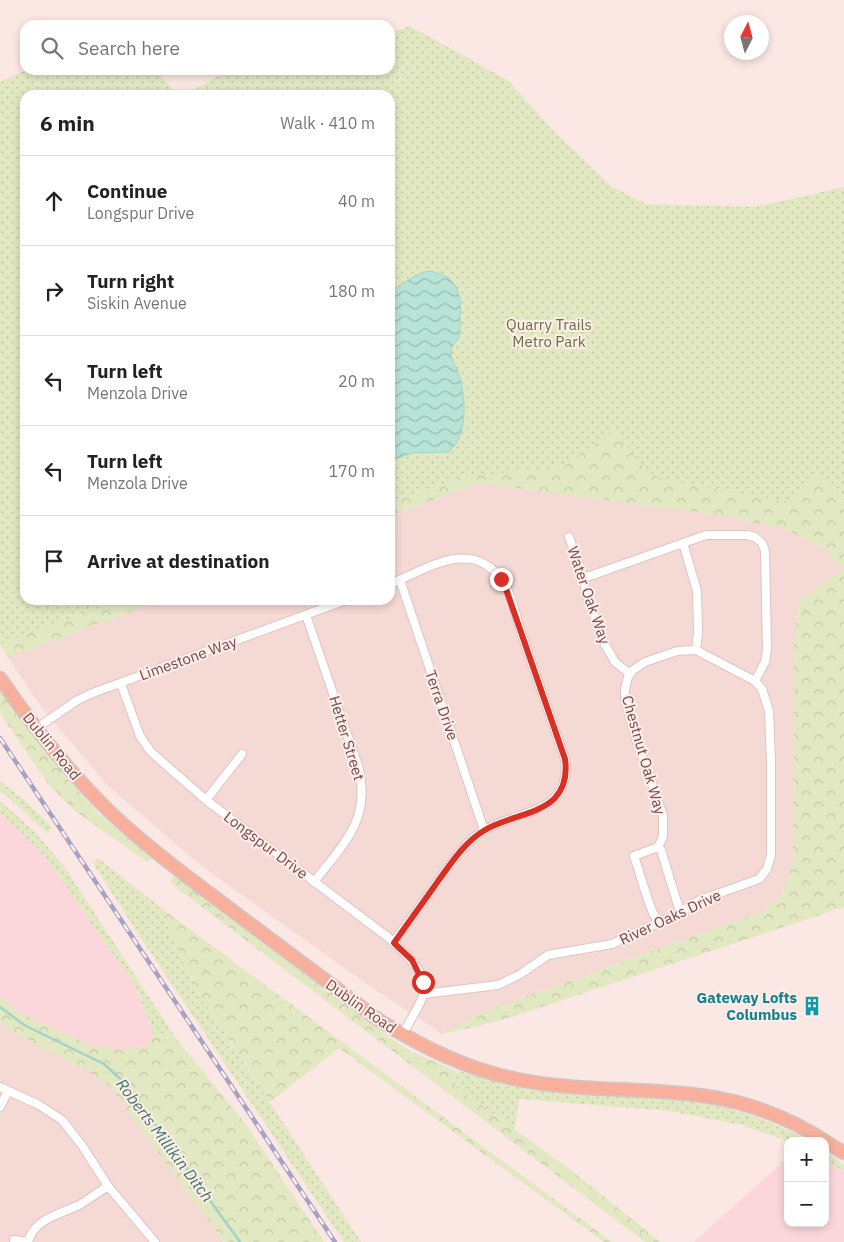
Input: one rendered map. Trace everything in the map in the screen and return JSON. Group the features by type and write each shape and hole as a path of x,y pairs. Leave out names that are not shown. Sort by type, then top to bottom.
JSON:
{"main road":[{"name":"Dublin Road","path":"0,678 36,728 74,775 109,811 136,835 232,910 377,1019 402,1035 448,1058 514,1079 546,1084 706,1096 748,1106 782,1118 818,1137"},
{"name":"Dublin Road","path":"829,1143 843,1149"}],"street":[{"path":"584,578 683,543 706,536 747,535 755,537 762,543 765,551 767,649 765,662 755,681 696,650 698,632 697,591 683,543"},
{"name":"Water Oak Way","path":"569,537 604,643 615,662 630,674"},
{"path":"394,943 455,858 484,830 554,800 566,778 565,759 501,579 488,566 472,559 458,558 395,582"},
{"name":"Terra Drive","path":"400,580 484,830"},
{"name":"Limestone Way","path":"36,728 76,701 333,605"},
{"name":"Hetter Street","path":"306,615 358,766 363,792 358,818 352,831 314,882"},
{"name":"Chestnut Oak Way","path":"658,847 663,837 663,815 634,733 625,699 625,689 630,674 637,667 677,651 696,650"},
{"name":"River Oaks Drive","path":"424,994 498,985 519,975 548,955 612,944 680,912 700,900 752,883 763,875 771,855 772,829 769,712 762,689 755,681"},
{"name":"Longspur Drive","path":"121,684 134,722 144,744 151,752 206,800 394,943 412,960 423,982 424,994"},
{"path":"206,800 242,754"},
{"path":"658,923 650,906 634,856 658,847 661,850 680,912"},
{"path":"402,1035 424,994"},
{"path":"0,1087 39,1105 62,1120 81,1144 108,1186 155,1242"},
{"path":"0,1107 8,1091"},
{"path":"14,1240 28,1242 32,1231 50,1217 80,1204 108,1186"}],"shaded area":[{"path":"478,483 719,515 785,529 825,549 843,570 794,640 793,862 782,894 761,912 477,1014 442,1034 371,987 199,864 108,786 39,704 8,657 148,605 395,605 395,514"},
{"path":"0,813 44,855 136,987 154,1035 146,1046 121,1050 91,1045 18,1012 0,996"},
{"path":"0,1022 10,1031 89,1072 109,1086 224,1242 0,1242"},
{"path":"784,1161 784,1227 829,1227 829,1163 844,1171 844,1242 694,1242"}],"green space":[{"name":"Quarry Trails Metro Park","path":"410,26 509,81 553,130 611,186 646,204 755,207 844,187 844,570 825,549 785,529 719,515 478,483 395,514 395,90 193,90 220,75 395,75 395,31"},
{"path":"20,73 20,75 160,75 173,90 20,90 20,605 148,605 8,657 0,644 0,82"},
{"path":"613,430 645,469 660,479 789,502 820,473 844,504 844,907 499,1021 442,1034 477,1014 761,912 782,894 793,862 794,640 800,600 843,570 825,549 785,529 719,515 478,483 395,514 395,501 459,478 563,466"},
{"path":"107,605 148,605 8,657 0,644"},
{"path":"0,690 61,771 98,813 151,858 147,862 75,811 48,784 0,713"},
{"path":"0,781 23,799 53,828 47,833 0,790"},
{"path":"0,801 35,832 66,869 175,1037 154,1035 136,987 44,855 0,813"},
{"path":"98,858 160,907 193,985 361,1242 344,1242 133,926 93,863"},
{"path":"174,875 383,1033 412,1052 454,1070 456,1087 571,1170 660,1242 645,1242 170,883"},
{"path":"160,907 612,1242 604,1242 339,1048 270,1102 193,985"},
{"path":"0,996 18,1012 91,1045 121,1050 146,1046 154,1035 175,1037 247,1126 324,1242 224,1242 109,1086 89,1072 10,1031 0,1022"},
{"path":"454,1070 539,1089 666,1098 700,1103 748,1114 802,1137 784,1137 784,1140 742,1125 670,1111 519,1099 515,1129 456,1087"},
{"path":"829,1153 844,1165 844,1171 829,1163"}],"water":[{"path":"430,271 447,277 459,294 460,335 451,352 462,388 463,424 458,440 449,452 412,453 395,459 395,288 414,276"}],"waterway":[{"name":"Roberts Millikin Ditch","path":"0,1007 24,1025 104,1064 126,1084 240,1242"}],"railway":[{"path":"0,738 335,1242"}],"place":[{"name":"Gateway Lofts Columbus","path":"812,1006"}],"route":[{"path":"423,982 412,960 394,943 455,858 469,843 484,830 554,800 566,778 565,759 501,579"}]}
